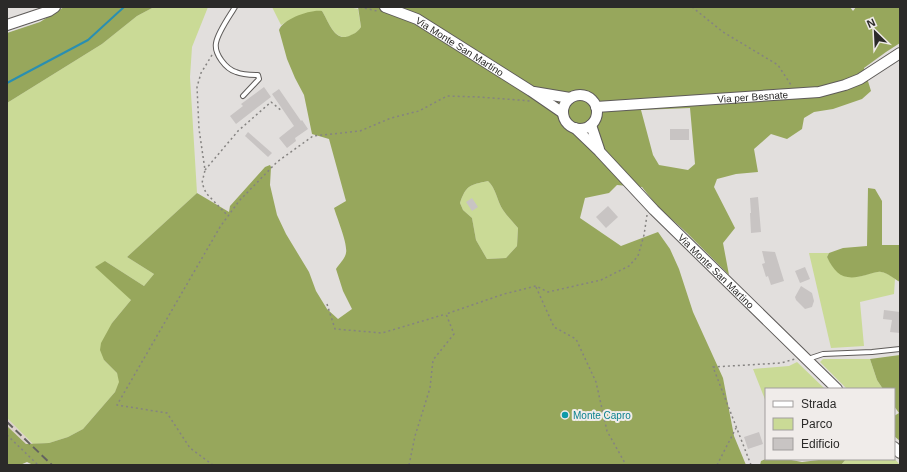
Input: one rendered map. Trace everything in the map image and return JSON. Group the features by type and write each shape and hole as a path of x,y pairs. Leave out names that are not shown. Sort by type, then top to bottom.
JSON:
{"street":[{"path":"7,26 49,11 55,7"},
{"name":"Via Monte San Martino","path":"385,7 417,19 534,96 563,113 564,120 575,128 599,151 654,210 836,388"},
{"name":"Via per Besnate","path":"596,107 819,92 860,79 900,53"},
{"name":"Via Monte San Martino","path":"534,96 570,98 580,95 586,96 594,102 596,107"},
{"path":"563,113 564,105 570,98"},
{"path":"575,128 580,129 591,125 597,114 596,107"},
{"name":"Via Monte San Martino","path":"591,125 599,151"}],"lane":[{"path":"235,7 223,27 216,43 217,52 225,65 236,72 258,75 259,80 243,96"},
{"path":"805,357 823,354 900,349"}],"path":[{"path":"692,7 723,32 778,65 796,94"},
{"path":"217,48 201,73 197,87 199,129 205,170 202,183 206,193 228,216"},
{"path":"213,465 190,448 167,413 118,405 228,216 240,201 277,162 313,136 360,131 391,118 419,111 447,96 529,101 534,96"},
{"path":"205,170 238,131 271,102 282,111"},
{"path":"327,304 335,328 382,333 446,314 504,294 536,286 548,292 601,280 629,266 638,256 644,235 647,215 654,210"},
{"path":"536,286 554,327 576,339 596,382 607,431 626,465"},
{"path":"409,465 415,436 430,388 433,360 454,334 446,314"},
{"path":"751,465 713,367 781,362 805,357"},
{"path":"717,465 736,428"},
{"path":"7,435 38,465"}],"shaded area":[{"path":"7,418 33,444 26,444 7,426"}],"green space":[{"path":"64,7 154,7 137,16 102,44 7,103 7,33 40,22"},
{"path":"154,7 208,7 192,47 190,77 197,193 127,257 154,274 144,286 105,261 131,300 112,323 104,360 117,373 120,382 115,392 83,429 68,437 49,443 33,444 7,418 7,103 102,44 137,16"},
{"path":"272,7 349,7 358,9 361,27 352,35 341,37 330,26 322,11 301,16 281,25"},
{"path":"358,7 850,7 853,11 856,7 900,7 900,43 864,68 871,91 862,99 833,109 814,112 804,118 802,129 787,139 771,134 754,149 758,172 736,174 717,179 714,187 735,228 723,243 729,275 687,233 657,206 642,187 617,185 609,193 585,198 580,218 621,246 658,232 670,249 679,269 693,312 723,378 734,436 746,465 33,465 27,462 20,465 7,465 7,426 26,444 49,443 68,437 83,429 115,392 119,382 117,373 104,360 100,350 101,343 112,323 131,300 95,267 105,261 144,286 154,274 127,257 197,193 229,212 230,206 265,167 270,165 270,185 277,215 286,234 309,272 316,291 327,309 338,319 352,309 343,291 336,269 346,253 346,249 344,237 334,208 346,201 329,139 312,134 304,95 287,59 279,30 291,19 305,13 317,11 322,11 330,26 341,37 357,32 361,27","holes":["690,108 695,164 688,170 659,165 653,155 641,110","488,181 493,187 503,210 518,228 517,246 506,258 487,259 476,240 472,218 463,210 460,203 467,189 473,185"]},
{"path":"488,181 493,187 503,210 518,228 517,246 506,258 487,259 476,240 472,218 463,210 460,203 467,189 473,185"},
{"path":"868,188 875,189 882,201 882,245 900,245 900,282 886,274 879,272 859,277 847,277 838,273 834,269 827,257 829,253 843,248 867,246"},
{"path":"809,253 829,253 827,257 830,263 842,275 858,277 875,272 883,272 895,279 894,294 860,302 864,346 831,348"},
{"path":"900,355 900,441 895,437 895,415 899,413 895,407 895,388 882,388 877,380 870,359"},
{"path":"823,359 870,359 877,380 882,388 846,388 820,362"},
{"path":"797,362 824,388 765,388 765,399 753,369 789,366"},
{"path":"765,459 791,460 802,462 819,460 845,460 841,465 760,465 761,461"},
{"path":"895,459 900,465 841,465 845,460"}],"building":[{"path":"264,87 271,97 236,124 230,116 243,106 241,104"},
{"path":"279,89 308,129 295,138 296,141 287,148 279,138 294,126 272,94"},
{"path":"670,129 689,129 689,140 670,140"},
{"path":"248,132 272,153 268,157 245,136"},
{"path":"758,197 761,232 751,233 750,198"},
{"path":"472,198 478,207 472,211 466,202"},
{"path":"608,206 618,217 606,228 596,217"},
{"path":"762,251 775,252 784,281 771,285 768,276 766,277 762,264 765,263"},
{"path":"805,267 810,279 800,283 795,271"},
{"path":"801,286 812,293 814,301 812,307 805,309 796,300 795,297"},
{"path":"884,310 900,312 900,333 890,332 892,320 883,319"},
{"path":"759,432 763,444 748,449 744,437"}],"waterway":[{"path":"7,83 88,40 124,7"}],"railway":[{"path":"7,422 52,465"}],"place":[{"name":"Monte Capro","path":"565,415"}]}
